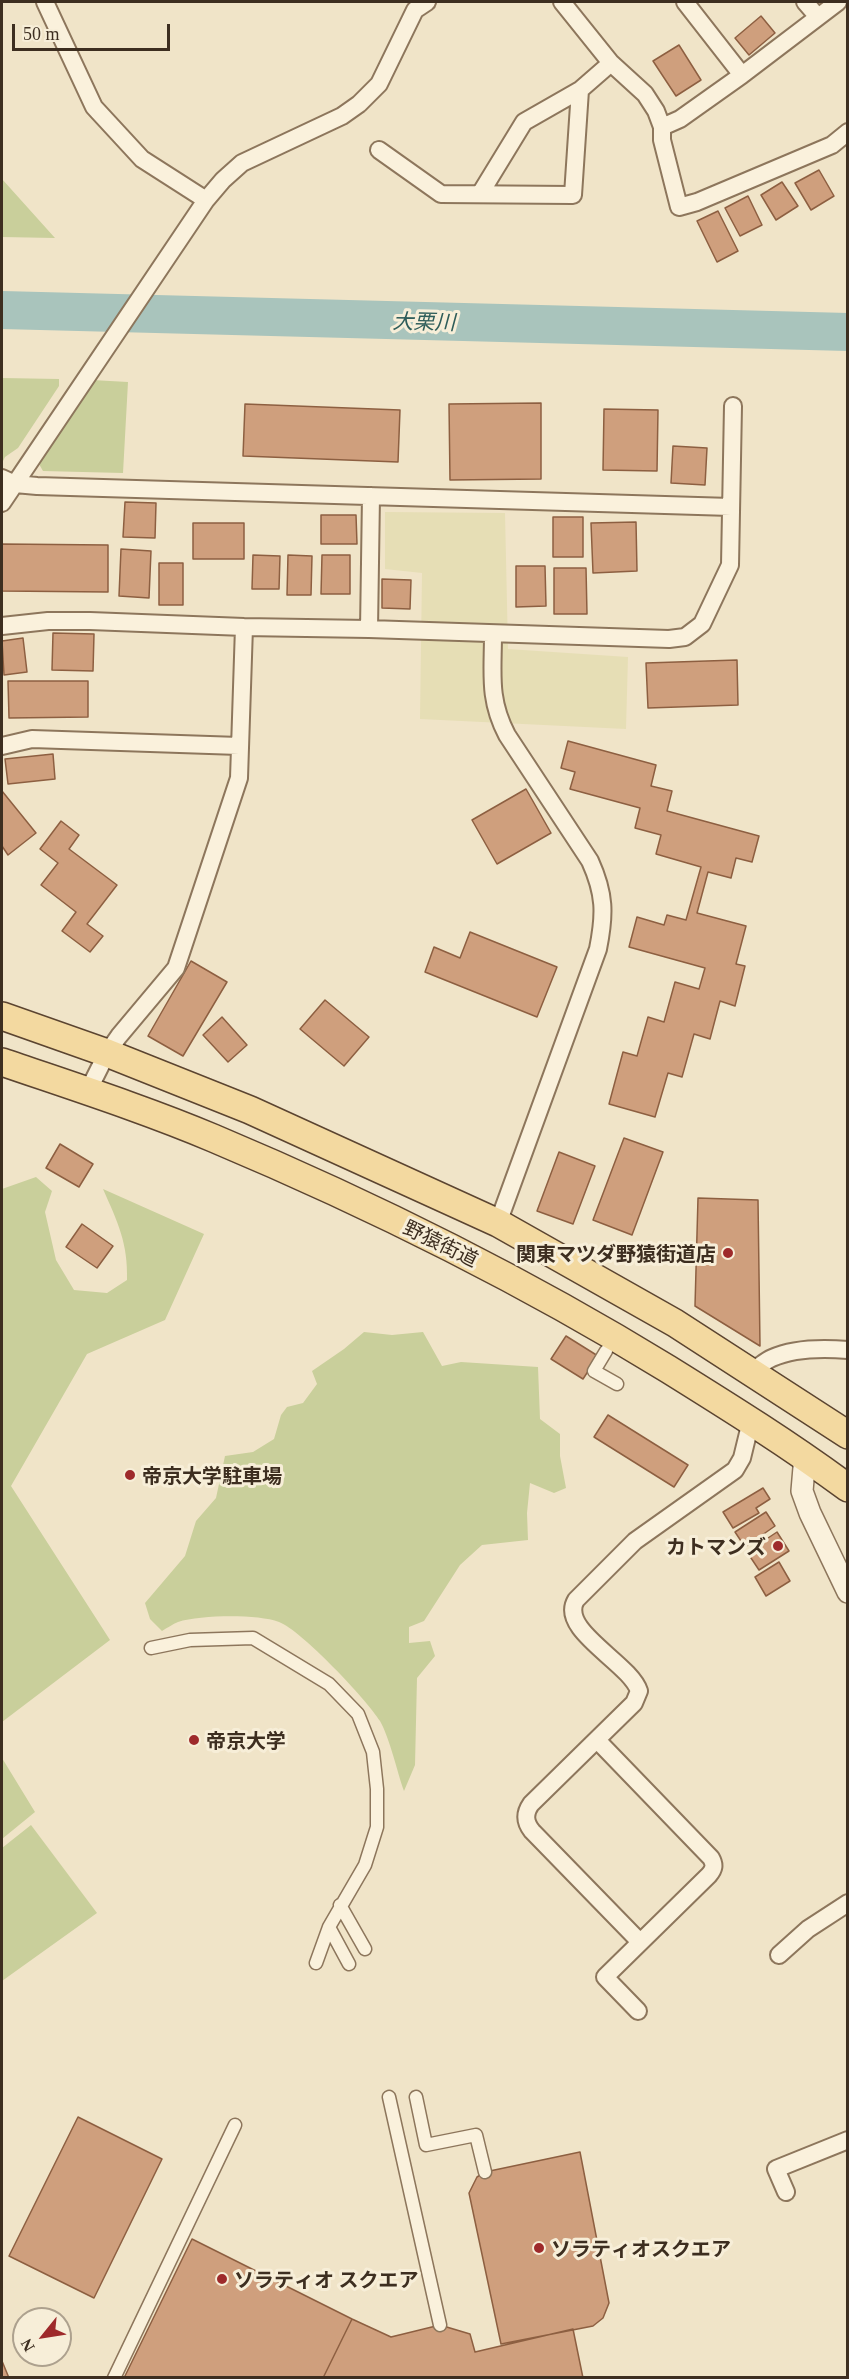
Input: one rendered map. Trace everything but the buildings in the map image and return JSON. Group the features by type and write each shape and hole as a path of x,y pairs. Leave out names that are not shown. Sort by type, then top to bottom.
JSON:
{"main road":[{"name":"野猿街道","path":"2,1016 107,1053 250,1110 498,1223 602,1280 752,1371 848,1435"},
{"name":"野猿街道","path":"2,1062 88,1091 222,1142 426,1235 570,1310 751,1421 805,1456 848,1488"},
{"path":"805,1456 823,1417"}],"street":[{"path":"45,2 94,107 142,159 206,200"},
{"path":"2,503 8,481 92,368 206,200 242,163 342,116 359,104 379,84 415,10 427,2"},
{"path":"562,2 610,63 645,94 656,111 662,127 662,140 679,207 698,202 832,145 848,132"},
{"path":"685,2 742,75"},
{"path":"806,2 818,17"},
{"path":"662,127 680,119 742,75 838,2"},
{"path":"480,194 524,122 580,90 610,63"},
{"path":"379,150 441,194 573,195 580,90"},
{"path":"2,626 48,621 90,621 669,639 685,637 702,624 730,565 733,406"},
{"path":"8,481 371,496 731,507"},
{"path":"369,629 371,496"},
{"path":"88,1091 107,1053 176,968 238,778 244,627"},
{"path":"493,634 493,699 498,717 507,735 590,861 599,881 603,903 603,922 598,949 498,1223"},
{"path":"2,746 32,739 239,746"},
{"path":"752,1371 772,1358 794,1352 848,1350"},
{"path":"606,1351 594,1371 617,1384"},
{"path":"640,1942 532,1831 525,1817 531,1804 634,1703 639,1691 632,1678 574,1620 572,1606 576,1599 635,1541 735,1470 742,1458 751,1421"},
{"path":"805,1456 802,1491 810,1513 848,1592"},
{"path":"151,1648 190,1640 253,1638 329,1684 358,1714 373,1752 377,1789 377,1827 365,1865 329,1927 316,1964"},
{"path":"597,1740 714,1863 713,1870 605,1977 638,2011"},
{"path":"779,1955 808,1929 848,1903"},
{"path":"340,1905 365,1949"},
{"path":"329,1927 350,1964"},
{"path":"389,2097 440,2325"},
{"path":"416,2097 426,2145 476,2135 485,2172"},
{"path":"114,2378 235,2125"},
{"path":"786,2192 776,2169 848,2140"}],"shaded area":[{"path":"385,512 505,513 508,649 628,657 626,729 420,719 422,573 385,569"}],"green space":[{"path":"2,179 55,238 2,237"},
{"path":"2,378 59,379 59,386 18,448 5,457 2,463"},
{"path":"92,380 128,382 123,473 43,471 39,464"},
{"path":"36,1177 52,1191 45,1212 56,1260 74,1290 107,1293 127,1280 124,1244 103,1189 204,1234 165,1320 87,1354 11,1486 110,1640 2,1722 2,1189"},
{"path":"364,1332 392,1335 423,1332 442,1366 461,1362 538,1367 540,1419 560,1434 560,1456 566,1488 554,1493 530,1483 527,1513 528,1540 482,1545 460,1565 424,1621 409,1627 409,1643 430,1641 435,1656 417,1678 415,1765 404,1791 384,1728 373,1711 317,1651 289,1628 269,1619 229,1616 178,1622 162,1631 150,1619 145,1603 185,1556 196,1521 216,1498 225,1456 253,1452 274,1439 281,1415 287,1407 303,1403 317,1384 312,1371"},
{"path":"2,1758 35,1812 2,1839"},
{"path":"31,1825 97,1913 2,1981 2,1848"}],"waterway":[{"name":"大栗川","path":"2,310 848,332"}],"place":[{"name":"関東マツダ野猿街道店","path":"728,1253"},
{"name":"帝京大学駐車場","path":"130,1475"},
{"name":"カトマンズ","path":"778,1546"},
{"name":"帝京大学","path":"194,1740"},
{"name":"ソラティオスクエア","path":"539,2248"},
{"name":"ソラティオ スクエア","path":"222,2279"}]}
